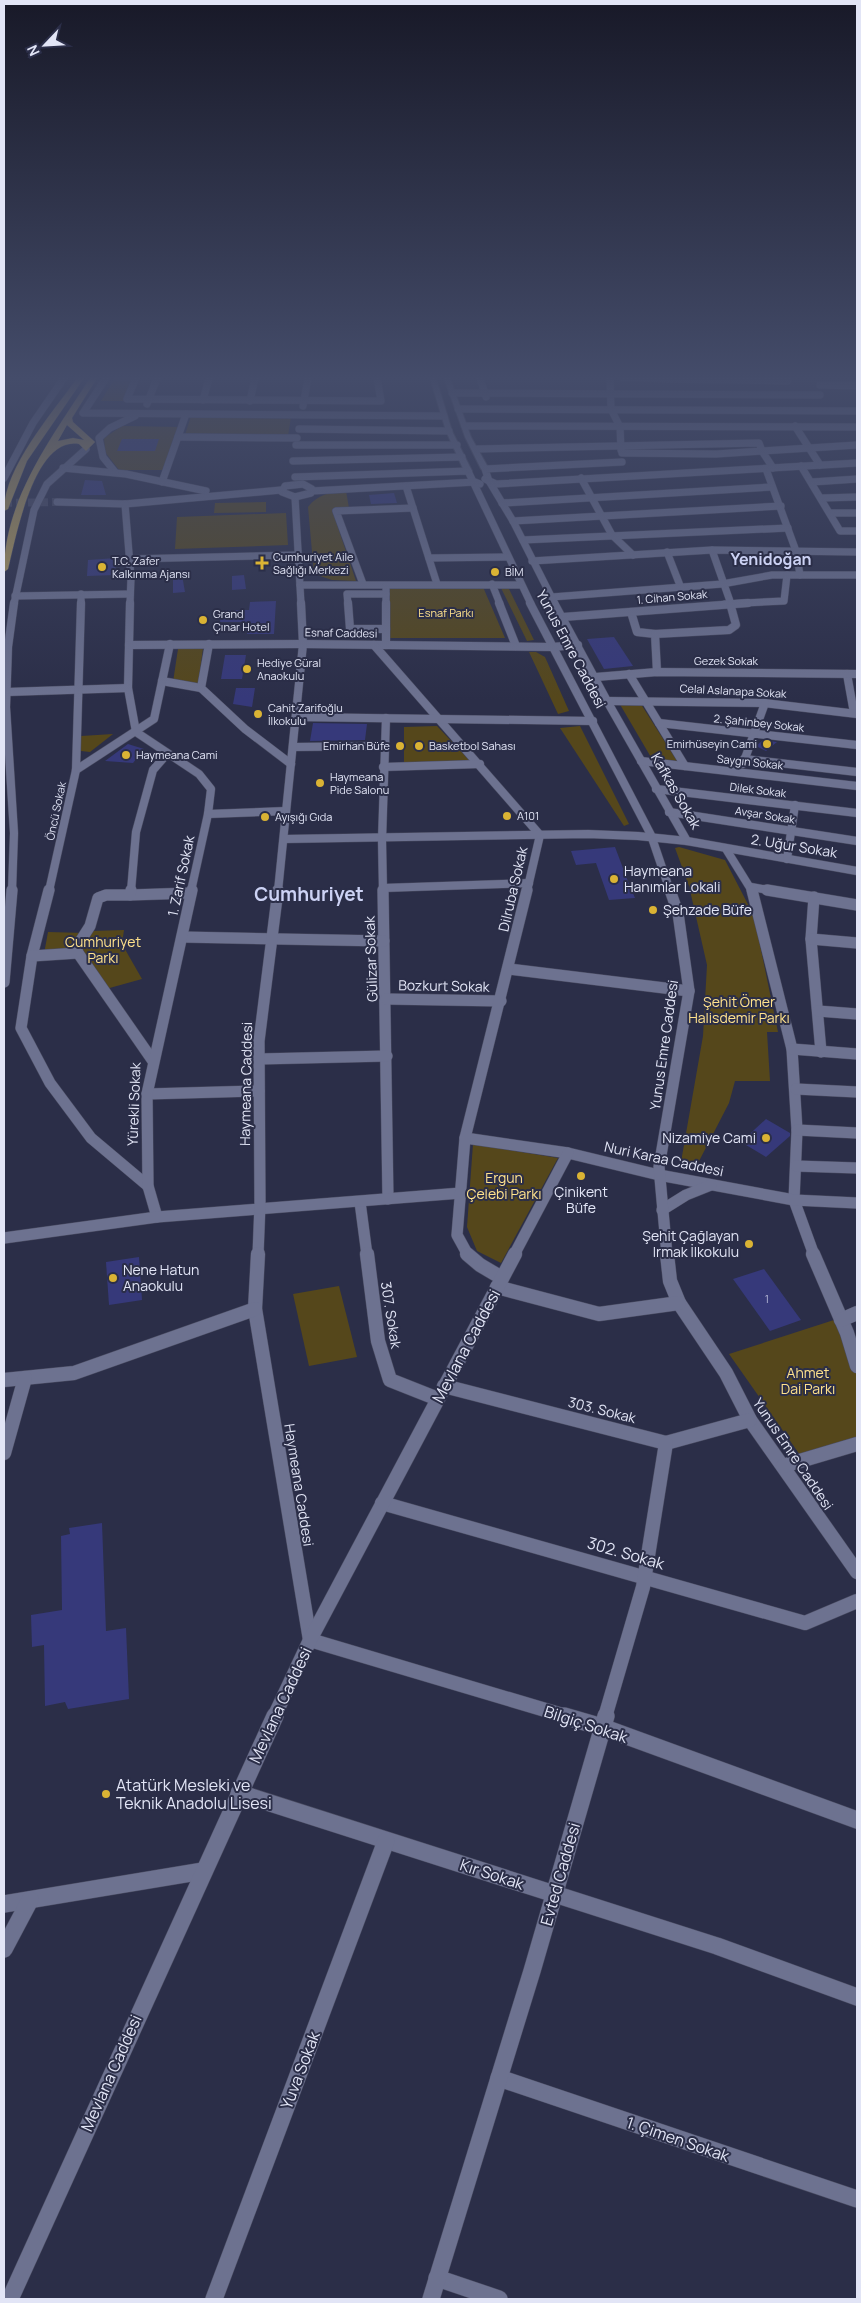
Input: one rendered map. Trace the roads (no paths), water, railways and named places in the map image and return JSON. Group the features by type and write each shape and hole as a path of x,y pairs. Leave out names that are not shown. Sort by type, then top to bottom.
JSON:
{"highway":[{"path":"4,509 13,485"},
{"path":"4,568 18,512 31,485"}],"street":[{"path":"4,982 12,894 14,833 7,692 8,647 15,596 34,510 46,485"},
{"path":"175,485 227,494"},
{"path":"57,502 125,504 281,490 286,485"},
{"path":"307,485 312,491"},
{"path":"281,490 283,494 295,497 312,491 415,485"},
{"name":"Yunus Emre Caddesi","path":"477,485 521,585 651,835 678,913 689,980 689,991 659,1175 670,1282 678,1303 726,1373 750,1420 857,1572"},
{"name":"Kafkas Sokak","path":"492,485 513,521 532,561 656,790 687,841 726,849"},
{"path":"584,485 612,535 633,555"},
{"path":"814,485 840,531 857,531"},
{"path":"406,486 437,584"},
{"path":"502,503 772,487 782,506 796,551 800,575"},
{"name":"Haymeana Caddesi","path":"295,497 303,644 284,839 259,1041 259,1210 255,1309 310,1640"},
{"path":"822,498 857,497"},
{"path":"125,504 130,559 128,688 136,732"},
{"path":"513,521 782,506"},
{"path":"363,584 336,511 413,508"},
{"path":"831,514 857,513"},
{"path":"532,561 633,555 659,545 788,528"},
{"path":"523,540 612,535 659,545 712,550 857,552"},
{"path":"659,545 681,588"},
{"path":"631,612 637,632 655,634 729,630 736,625 732,604 722,584 712,550"},
{"path":"130,559 298,555"},
{"path":"429,558 508,557"},
{"path":"552,597 681,588 722,584 741,579 800,575 857,575"},
{"name":"1. Cihan Sokak","path":"563,617 784,601 787,576"},
{"path":"300,584 521,585"},
{"path":"386,584 386,646"},
{"path":"492,584 516,646"},
{"name":"Öncü Sokak","path":"81,594 76,770 57,862 32,956 21,1028 50,1083 91,1138 148,1186"},
{"path":"15,596 130,594"},
{"path":"386,594 347,594 350,628 386,629"},
{"path":"655,634 657,672"},
{"path":"76,770 154,719 170,644"},
{"path":"201,688 209,644"},
{"name":"Esnaf Caddesi","path":"129,645 303,644 552,647 578,645"},
{"name":"Dilruba Sokak","path":"374,645 480,764 540,835 501,1002 464,1138 457,1235 463,1250 500,1283 599,1314 678,1303"},
{"name":"Gezek Sokak","path":"596,677 657,672 857,674"},
{"path":"630,674 685,766"},
{"path":"847,674 854,700 855,713"},
{"path":"162,680 201,688 245,729 291,764"},
{"path":"7,692 128,688"},
{"name":"Celal Aslanapa Sokak","path":"607,700 694,699 765,702 855,713"},
{"path":"741,773 753,732 765,702"},
{"path":"296,717 593,721"},
{"name":"Gülizar Sokak","path":"386,718 382,840 388,1199"},
{"name":"2. Şahinbey Sokak","path":"659,723 857,745"},
{"name":"1. Zarif Sokak","path":"136,732 199,774 211,789 208,814 182,937 153,1061"},
{"path":"293,747 384,746"},
{"path":"130,895 136,832 153,770 167,754"},
{"path":"744,759 857,772"},
{"name":"Saygın Sokak","path":"641,761 857,786"},
{"path":"383,766 480,764"},
{"name":"Dilek Sokak","path":"656,790 857,812"},
{"path":"788,859 796,805"},
{"path":"208,814 286,812"},
{"name":"Avşar Sokak","path":"669,812 857,841"},
{"path":"284,839 382,840 540,835 651,835 687,841"},
{"path":"726,849 751,887 792,1049 796,1089 797,1130 794,1200 857,1366"},
{"name":"2. Uğur Sokak","path":"726,849 857,871"},
{"path":"383,888 529,883"},
{"path":"751,887 857,905"},
{"path":"32,956 78,954 76,948 90,926 100,896 191,893"},
{"path":"814,897 811,939 821,1052"},
{"path":"182,937 384,941"},
{"path":"811,939 857,943"},
{"name":"Yürekli Sokak","path":"78,954 153,1061 147,1094 148,1186 157,1217"},
{"path":"509,969 689,991"},
{"name":"Bozkurt Sokak","path":"386,999 501,1002"},
{"path":"818,1011 857,1014"},
{"path":"792,1049 857,1054"},
{"path":"259,1059 387,1056"},
{"path":"796,1089 857,1092"},
{"path":"147,1094 260,1091"},
{"path":"797,1130 857,1133"},
{"name":"Nuri Karaa Caddesi","path":"464,1138 568,1154 659,1175 794,1200 857,1203"},
{"name":"Mevlana Caddesi","path":"10,2299 203,1871 310,1640 568,1154"},
{"path":"796,1166 857,1168"},
{"path":"662,1210 686,1195 712,1185"},
{"path":"4,1238 157,1217 461,1194"},
{"name":"307. Sokak","path":"360,1202 378,1341 390,1380 441,1393"},
{"path":"4,1380 74,1373 255,1309"},
{"path":"841,1320 857,1313"},
{"path":"4,1453 25,1378"},
{"name":"303. Sokak","path":"441,1393 666,1443 750,1420"},
{"name":"Evted Caddesi","path":"431,2299 554,1894 645,1577 666,1443"},
{"path":"783,1466 857,1444"},
{"name":"302. Sokak","path":"382,1503 805,1623 857,1601"},
{"name":"Bilgiç Sokak","path":"310,1640 602,1728 857,1820"},
{"name":"Kır Sokak","path":"239,1793 717,1946 857,1997"},
{"name":"Yuva Sokak","path":"214,2299 386,1841"},
{"path":"4,1904 203,1871"},
{"path":"4,1949 30,1900"},
{"name":"1. Çimen Sokak","path":"499,2078 857,2199"},
{"path":"437,2278 499,2299"}],"tunnel":[{"path":"4,503 57,502"}],"place":[{"name":"Cumhuriyet Aile Sağlığı Merkezi","path":"262,563"},
{"name":"T.C. Zafer Kalkınma Ajansı","path":"102,567"},
{"name":"BİM","path":"495,572"},
{"name":"Grand Çınar Hotel","path":"203,620"},
{"name":"Hediye Güral Anaokulu","path":"247,669"},
{"name":"Cahit Zarifoğlu İlkokulu","path":"258,714"},
{"name":"Emirhüseyin Cami","path":"767,744"},
{"name":"Emirhan Büfe","path":"400,746"},
{"name":"Basketbol Sahası","path":"419,746"},
{"name":"Haymeana Cami","path":"126,755"},
{"name":"Haymeana Pide Salonu","path":"320,783"},
{"name":"A101","path":"507,816"},
{"name":"Ayışığı Gıda","path":"265,817"},
{"name":"Haymeana Hanımlar Lokali","path":"614,879"},
{"name":"Şehzade Büfe","path":"653,910"},
{"name":"Nizamiye Cami","path":"766,1138"},
{"name":"Çinikent Büfe","path":"581,1176"},
{"name":"Şehit Çağlayan Irmak İlkokulu","path":"749,1244"},
{"name":"Nene Hatun Anaokulu","path":"113,1278"},
{"name":"Atatürk Mesleki ve Teknik Anadolu Lisesi","path":"106,1794"}],"district":[{"name":"Yenidoğan","path":"771,559"},
{"name":"Cumhuriyet","path":"309,894"}],"park label":[{"name":"Esnaf Parkı","path":"446,613"},
{"name":"Cumhuriyet Parkı","path":"103,950"},
{"name":"Şehit Ömer Halisdemir Parkı","path":"739,1010"},
{"name":"Ergun Çelebi Parkı","path":"504,1186"},
{"name":"Ahmet Dai Parkı","path":"808,1382"}]}
